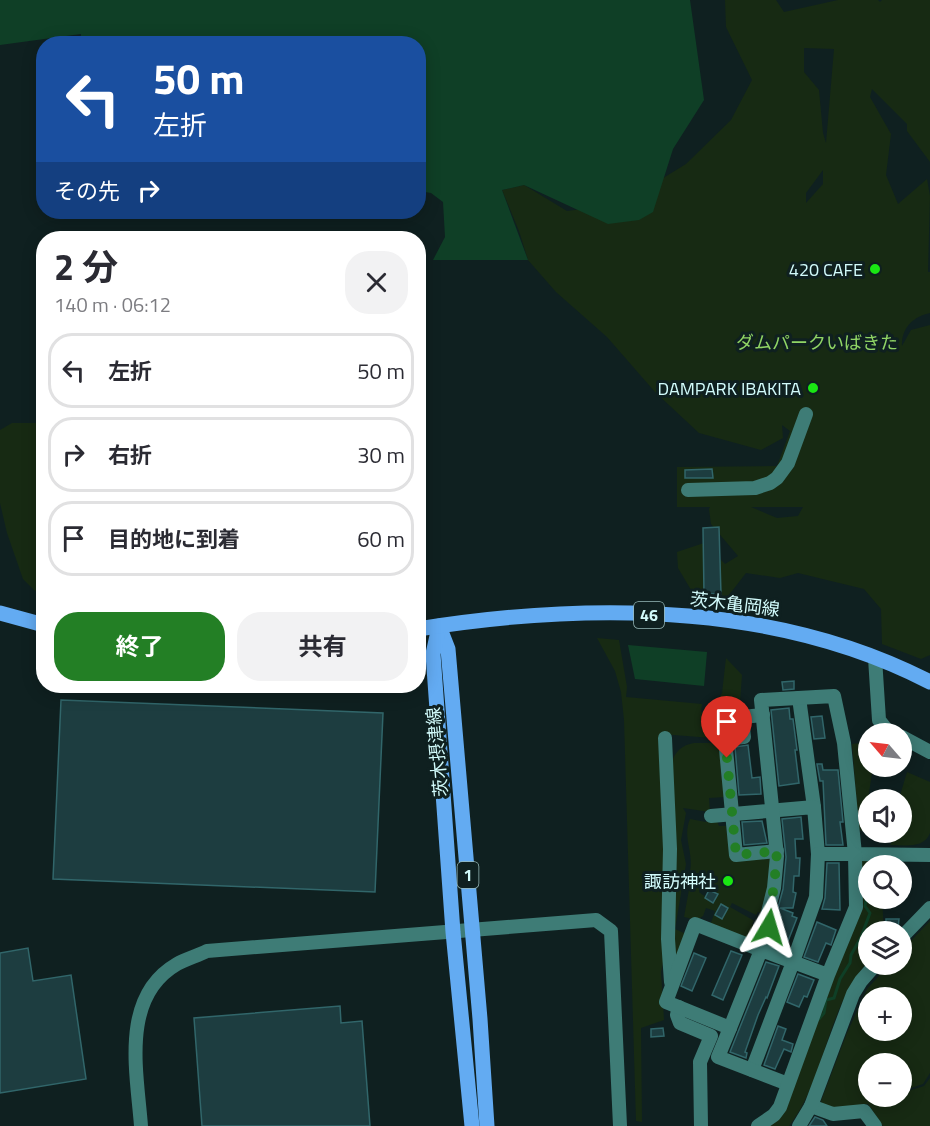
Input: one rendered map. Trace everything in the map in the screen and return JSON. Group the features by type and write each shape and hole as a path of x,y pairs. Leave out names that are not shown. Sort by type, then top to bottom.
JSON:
{"main road":[{"path":"0,613 36,623"},
{"name":"茨木亀岡線","path":"426,628 518,618 586,615 702,618 784,630 825,640 875,658 930,682"},
{"name":"茨木摂津線","path":"439,626 448,649 473,931 487,1126"},
{"name":"茨木摂津線","path":"439,626 433,654 453,932 472,1126"}],"street":[{"path":"688,490 754,488 770,483 788,463 806,414"},
{"path":"875,658 879,720 881,723"},
{"path":"758,1126 777,1113 856,907 855,854 844,743 834,696 761,700 777,851 774,888 767,916 769,927 718,1057 788,1084"},
{"path":"752,1070 816,897 818,854 814,807 799,698"},
{"path":"763,715 742,717 744,737 725,739 736,855 777,851"},
{"path":"912,742 930,752"},
{"path":"663,743 670,849 668,939 672,987"},
{"path":"711,816 814,807"},
{"path":"818,854 929,852"},
{"path":"912,927 930,908"},
{"path":"141,1126 135,1044 136,1024 144,1002 156,983 176,964 207,951 596,920 611,931 620,1126"},
{"path":"730,1028 666,1002 695,924 706,922 761,950 828,975"},
{"path":"799,1126 811,1106 853,994 868,975"},
{"path":"679,1007 677,1015 680,1023 711,1036 700,1062 701,1126"},
{"path":"811,1106 833,1114 864,1110 875,1126"}],"green space":[{"name":"ダムパークいばきた","path":"725,0 776,0 784,12 838,0 878,0 880,2 882,0 930,0 930,162 907,131 907,124 872,89 870,97 891,134 886,175 898,204 927,179 930,196 928,272 930,272 930,313 914,320 906,328 902,340 902,346 911,330 930,325 930,655 921,659 882,644 881,609 864,589 798,573 780,578 746,573 722,604 697,600 678,568 677,552 704,543 725,564 738,556 711,524 710,507 677,507 677,467 777,466 790,431 782,425 783,438 761,450 699,433 655,392 607,337 556,292 528,260 502,190 524,185 567,211 621,204 686,164 731,120 752,80 726,27","holes":["804,48 834,49 826,143 819,90 804,72","823,170 823,184 806,203 806,193","751,507 803,507 798,516 777,518"]},
{"path":"12,423 36,423 36,591 23,579 7,533 0,503 0,430"},
{"path":"597,638 619,640 627,687 626,697 702,704 701,712 709,714 722,693 726,658 742,675 740,702 721,732 712,738 661,734 665,953 661,972 664,1020 641,1028 642,1122 636,1121 624,720 621,692 615,671"},
{"path":"694,743 719,743 725,797 709,798 710,812 683,808 686,813 681,840 686,864 675,929 686,934 674,969 671,765 679,750"},
{"path":"858,743 858,777 871,777 870,789 858,789 858,818 852,744"},
{"path":"912,774 930,782 930,833 919,844 890,845 891,843 912,843 912,789 902,789 906,777 912,777"},
{"name":"諏訪神社","path":"690,819 706,822 717,821 719,826 726,826 727,834 730,834 733,858 773,856 764,914 758,912 756,915 732,903 730,907 754,921 752,924 762,929 756,943 710,926 715,911 706,908 703,916 697,920 684,917 690,884 700,876 690,871 688,826","holes":["703,886 717,891 711,901 699,892"]},
{"path":"860,909 883,909 883,921 858,921 858,975 843,1000 802,1107 789,1126 765,1126"},
{"path":"930,921 930,1073 923,1084 912,1088 912,1053 858,1053 858,1106 834,1110 823,1106 821,1101 858,1009 858,1041 912,1041 912,987 869,987 880,975 912,975 912,940"},
{"path":"930,1078 930,1126 883,1126 870,1107 912,1107 912,1090 924,1086"}],"shaded area":[{"path":"0,0 690,0 704,100 673,149 653,212 639,220 608,224 524,185 502,190 528,260 433,260 445,237 443,202 426,192 426,36 81,36 81,34 36,36 36,40 0,45"},
{"path":"628,645 707,652 704,686 635,679"}],"building":[{"path":"712,469 713,478 685,478 685,470"},
{"path":"719,527 721,594 704,594 703,528"},
{"path":"794,681 794,689 783,690 782,682"},
{"path":"61,700 383,713 375,892 53,879"},
{"path":"789,708 790,719 793,719 799,783 779,786 771,710"},
{"path":"822,716 825,738 814,739 811,717"},
{"path":"748,745 752,778 760,777 761,794 739,795 735,747"},
{"path":"817,764 822,764 823,770 838,770 843,845 826,845 823,781 820,781"},
{"path":"801,817 803,839 795,839 796,858 800,858 799,876 794,876 793,892 796,893 793,908 780,908 793,913 792,916 797,918 788,941 775,936 781,917 776,915 783,889 786,857 782,819"},
{"path":"762,821 767,843 744,845 742,822"},
{"path":"827,863 839,863 840,910 822,909"},
{"path":"709,890 718,894 713,903 705,898"},
{"path":"721,904 728,908 722,919 715,915"},
{"path":"886,919 899,919 899,921 886,921"},
{"path":"817,922 836,930 831,945 826,943 818,962 804,957"},
{"path":"28,948 33,981 71,975 86,1079 0,1093 0,953"},
{"path":"731,951 742,955 723,1000 712,995"},
{"path":"694,953 706,958 692,991 681,986"},
{"path":"766,962 779,966 758,1015 745,1052 747,1053 746,1058 730,1052"},
{"path":"798,974 814,980 807,997 804,996 799,1007 787,1002"},
{"path":"340,1006 341,1023 362,1021 370,1126 202,1126 194,1018"},
{"path":"778,1026 786,1029 782,1040 793,1044 791,1052 784,1049 775,1069 764,1065"},
{"path":"663,1028 664,1036 651,1037 651,1029"},
{"path":"815,1117 823,1120 827,1126 809,1126"}],"waterway":[{"path":"819,1019 824,1013 826,1000 834,998 840,979 850,963 851,955 870,913 867,909"}],"place":[{"name":"420 CAFE","path":"875,269"},
{"name":"DAMPARK IBAKITA","path":"813,388"},
{"name":"諏訪神社","path":"728,881"}],"route":[{"path":"727,758 736,855 777,851 774,888 767,916 769,927"}]}
